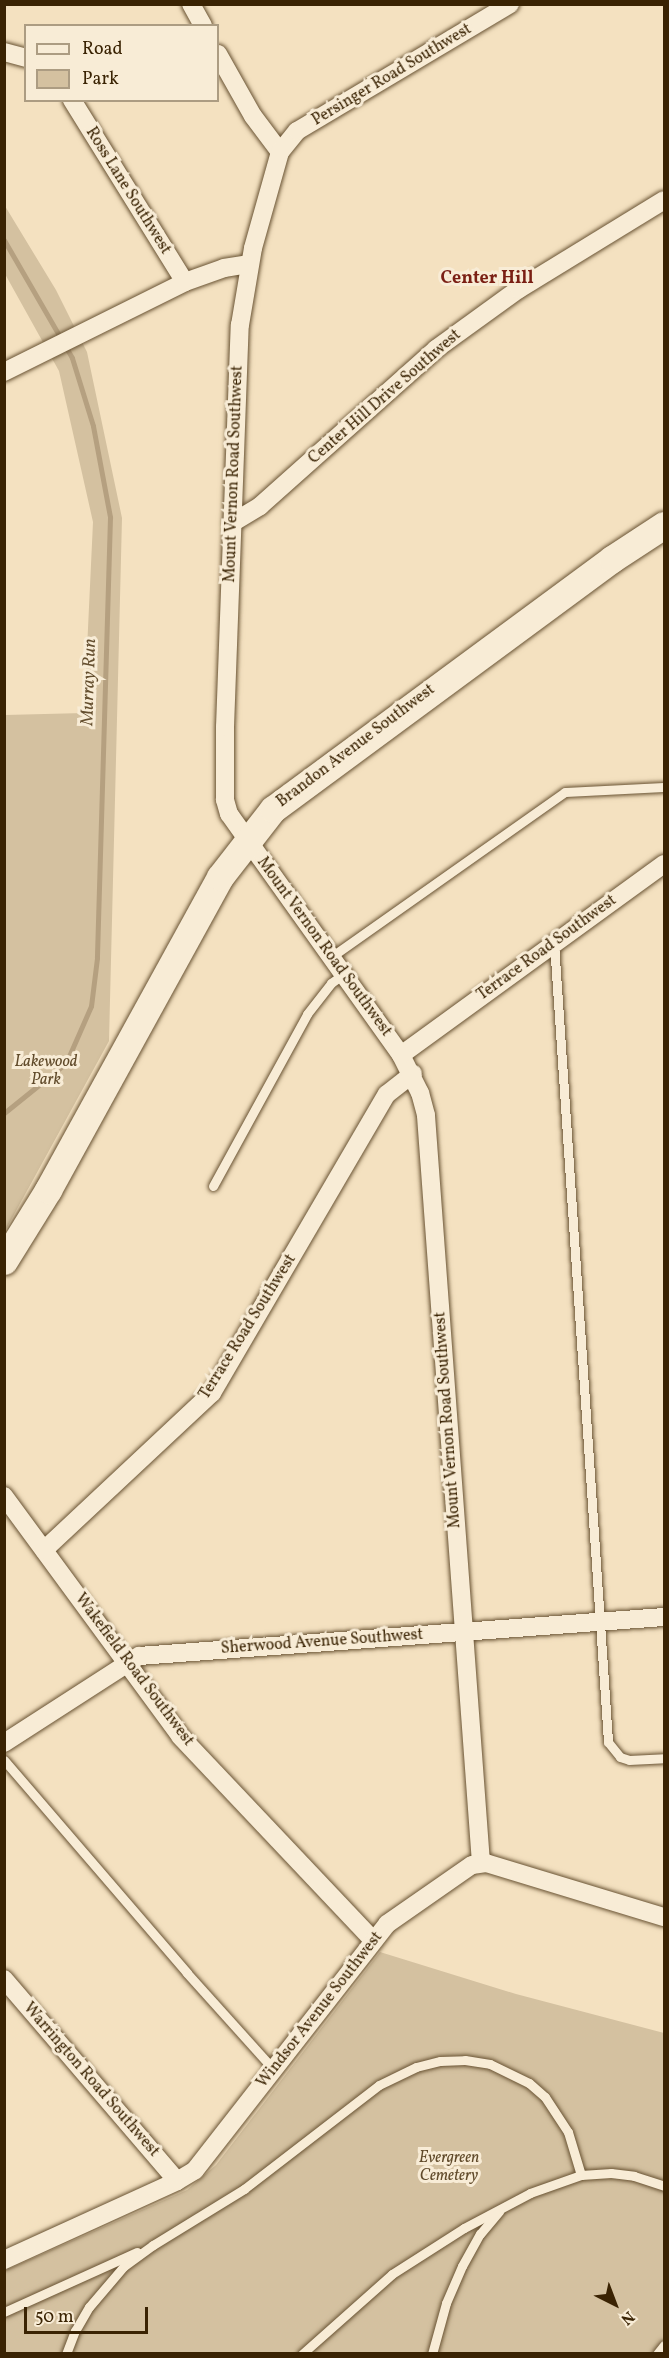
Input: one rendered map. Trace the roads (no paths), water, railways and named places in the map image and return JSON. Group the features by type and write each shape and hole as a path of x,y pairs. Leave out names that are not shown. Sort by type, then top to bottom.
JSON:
{"main road":[{"name":"Brandon Avenue Southwest","path":"4,1261 48,1190 220,877 247,839 273,809 296,789 612,559 664,532"}],"street":[{"path":"192,4 202,24"},
{"name":"Persinger Road Southwest","path":"280,152 297,131 510,4"},
{"path":"4,52 24,57"},
{"path":"219,56 253,116 280,152"},
{"name":"Ross Lane Southwest","path":"73,102 184,282"},
{"name":"Mount Vernon Road Southwest","path":"280,152 250,264 240,325 225,800 229,814 401,1055 412,1074 426,1115 462,1632 481,1863"},
{"name":"Center Hill Drive Southwest","path":"232,523 260,506 444,342 519,289 664,200"},
{"path":"4,372 184,282 224,268 250,264"},
{"name":"Terrace Road Southwest","path":"401,1055 664,864"},
{"name":"Terrace Road Southwest","path":"44,1550 212,1393 387,1094 399,1082 412,1074"},
{"name":"Wakefield Road Southwest","path":"4,1496 180,1736 373,1940"},
{"name":"Sherwood Avenue Southwest","path":"4,1743 126,1662 139,1656 664,1617"},
{"path":"481,1863 664,1917"},
{"name":"Windsor Avenue Southwest","path":"4,2259 177,2181 195,2170 387,1924 406,1908 472,1865 481,1863"},
{"name":"Warrington Road Southwest","path":"4,1979 177,2181"}],"lane":[{"path":"331,957 565,792 664,788"},
{"path":"554,943 608,1743 620,1757 629,1760 664,1758"},
{"path":"213,1186 307,1014 331,983 344,974"},
{"path":"4,1760 186,1973 274,2070"},
{"path":"66,2354 75,2331 106,2285 124,2266 153,2245 244,2189 379,2085 416,2067 440,2061 465,2060 490,2064 529,2083 545,2097 568,2132 581,2175"},
{"path":"302,2354 392,2274 501,2208 558,2181 581,2175 633,2176 664,2186"},
{"path":"432,2354 446,2303 462,2266 480,2234 501,2208"},
{"path":"4,2312 153,2245"},
{"path":"657,2354 664,2345"}],"waterway":[{"name":"Murray Run","path":"4,240 72,358 93,426 110,517 97,958 91,1006 66,1063 4,1113"}],"district":[{"name":"Center Hill","path":"487,279"}],"park label":[{"name":"Lakewood Park","path":"46,1071"},
{"name":"Evergreen Cemetery","path":"449,2167"}]}
